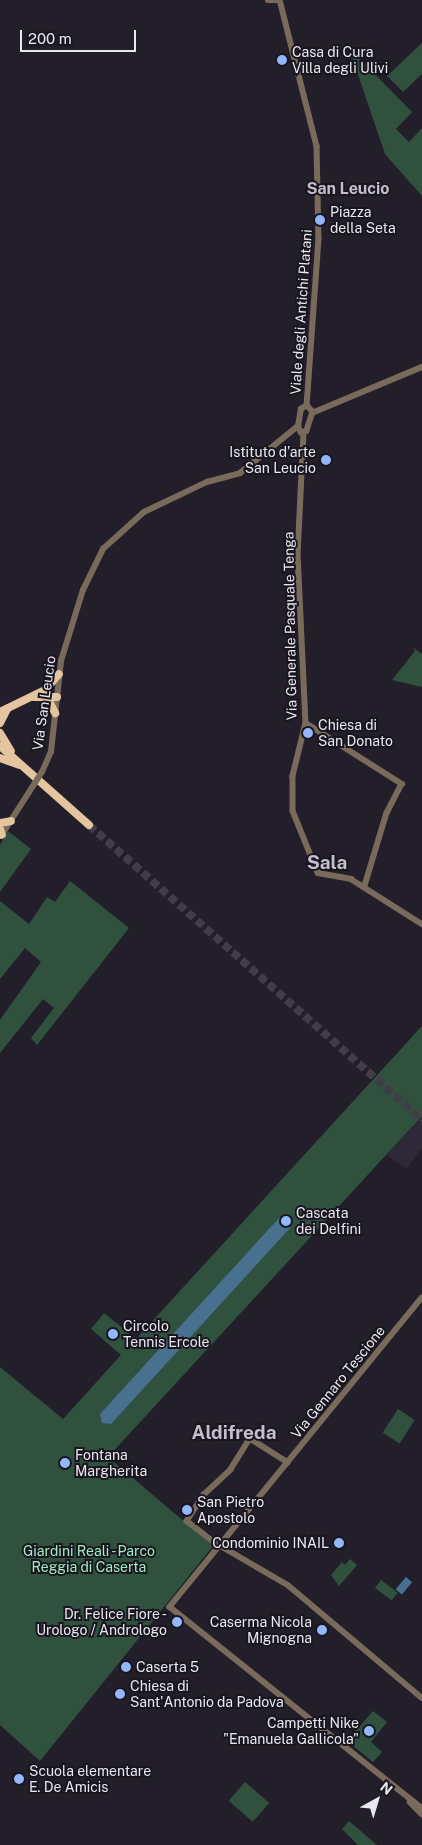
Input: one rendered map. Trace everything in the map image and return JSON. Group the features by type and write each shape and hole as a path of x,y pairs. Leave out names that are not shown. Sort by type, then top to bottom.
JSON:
{"highway":[{"path":"0,723 4,711 45,690 59,674"},
{"path":"45,690 57,697"},
{"path":"34,697 48,699 57,697"},
{"path":"48,699 55,713"},
{"path":"0,733 8,748 27,768 88,825"},
{"path":"0,746 27,768"},
{"path":"0,758 27,768"},
{"path":"0,823 11,820"}],"street":[{"name":"Viale degli Antichi Platani","path":"275,0 281,9 314,122 319,222 309,405"},
{"path":"300,430 312,413 422,367"},
{"path":"300,430 301,409 309,405 322,408"},
{"path":"309,405 312,413"},
{"name":"Via San Leucio","path":"0,834 42,772 51,752 59,674 83,590 108,543 144,512 208,482 235,476 290,434 300,430"},
{"name":"Via Generale Pasquale Tenga","path":"300,430 298,554 306,723 293,776 293,811 318,873 336,874 365,886"},
{"path":"306,723 402,784 387,813 365,886 422,924"},
{"name":"Via Gennaro Tescione","path":"419,1807 170,1607 223,1545 422,1298"},
{"path":"288,1463 250,1439 231,1470 204,1496 187,1521 214,1542 223,1545 269,1577 288,1586 422,1698"},
{"path":"419,1807 422,1814"}],"shaded area":[{"path":"422,1116 422,1148 407,1169 387,1155"}],"green space":[{"path":"422,43 422,74 403,92 387,76"},
{"path":"349,48 412,112 396,129 409,142 422,128 422,196 385,154"},
{"path":"412,647 422,654 422,687 392,680 415,651"},
{"path":"8,831 31,849 0,892 0,845"},
{"path":"70,881 129,928 37,1045 31,1038 54,1008 43,999 0,1053 0,1020 41,962 25,948 0,979 0,901 29,924 47,897 55,902"},
{"name":"Giardini Reali - Parco Reggia di Caserta","path":"422,1026 422,1116 108,1457 213,1546 40,1761 0,1725 0,1367 63,1419 121,1355 91,1329 104,1313 136,1339"},
{"path":"398,1409 415,1420 400,1443 383,1432"},
{"path":"350,1559 357,1565 339,1586 331,1575 342,1562 345,1565"},
{"path":"381,1580 398,1593 392,1601 375,1588"},
{"name":"Campetti Nike \"Emanuela Gallicola\"","path":"373,1711 387,1722 371,1742 382,1752 373,1762 347,1741"},
{"path":"245,1782 269,1803 253,1822 229,1801"},
{"path":"349,1821 377,1845 358,1845 342,1829"}],"water":[{"path":"279,1218 287,1221 290,1228 111,1424 102,1423 100,1414"},
{"path":"406,1577 412,1582 402,1594 396,1589"}],"tunnel":[{"path":"89,825 422,1120"}],"place":[{"name":"Casa di Cura Villa degli Ulivi","path":"282,60"},
{"name":"Piazza della Seta","path":"320,220"},
{"name":"Istituto d'arte San Leucio","path":"326,460"},
{"name":"Chiesa di San Donato","path":"308,733"},
{"name":"Cascata dei Delfini","path":"286,1221"},
{"name":"Circolo Tennis Ercole","path":"113,1334"},
{"name":"Fontana Margherita","path":"65,1463"},
{"name":"San Pietro Apostolo","path":"187,1510"},
{"name":"Condominio INAIL","path":"339,1543"},
{"name":"Dr. Felice Fiore - Urologo / Andrologo","path":"177,1622"},
{"name":"Caserma Nicola Mignogna","path":"322,1630"},
{"name":"Caserta 5","path":"126,1667"},
{"name":"Chiesa di Sant'Antonio da Padova","path":"120,1694"},
{"name":"Campetti Nike \"Emanuela Gallicola\"","path":"369,1731"},
{"name":"Scuola elementare E. De Amicis","path":"19,1779"}],"district":[{"name":"San Leucio","path":"348,189"},
{"name":"Sala","path":"327,863"},
{"name":"Aldifreda","path":"234,1433"}]}
